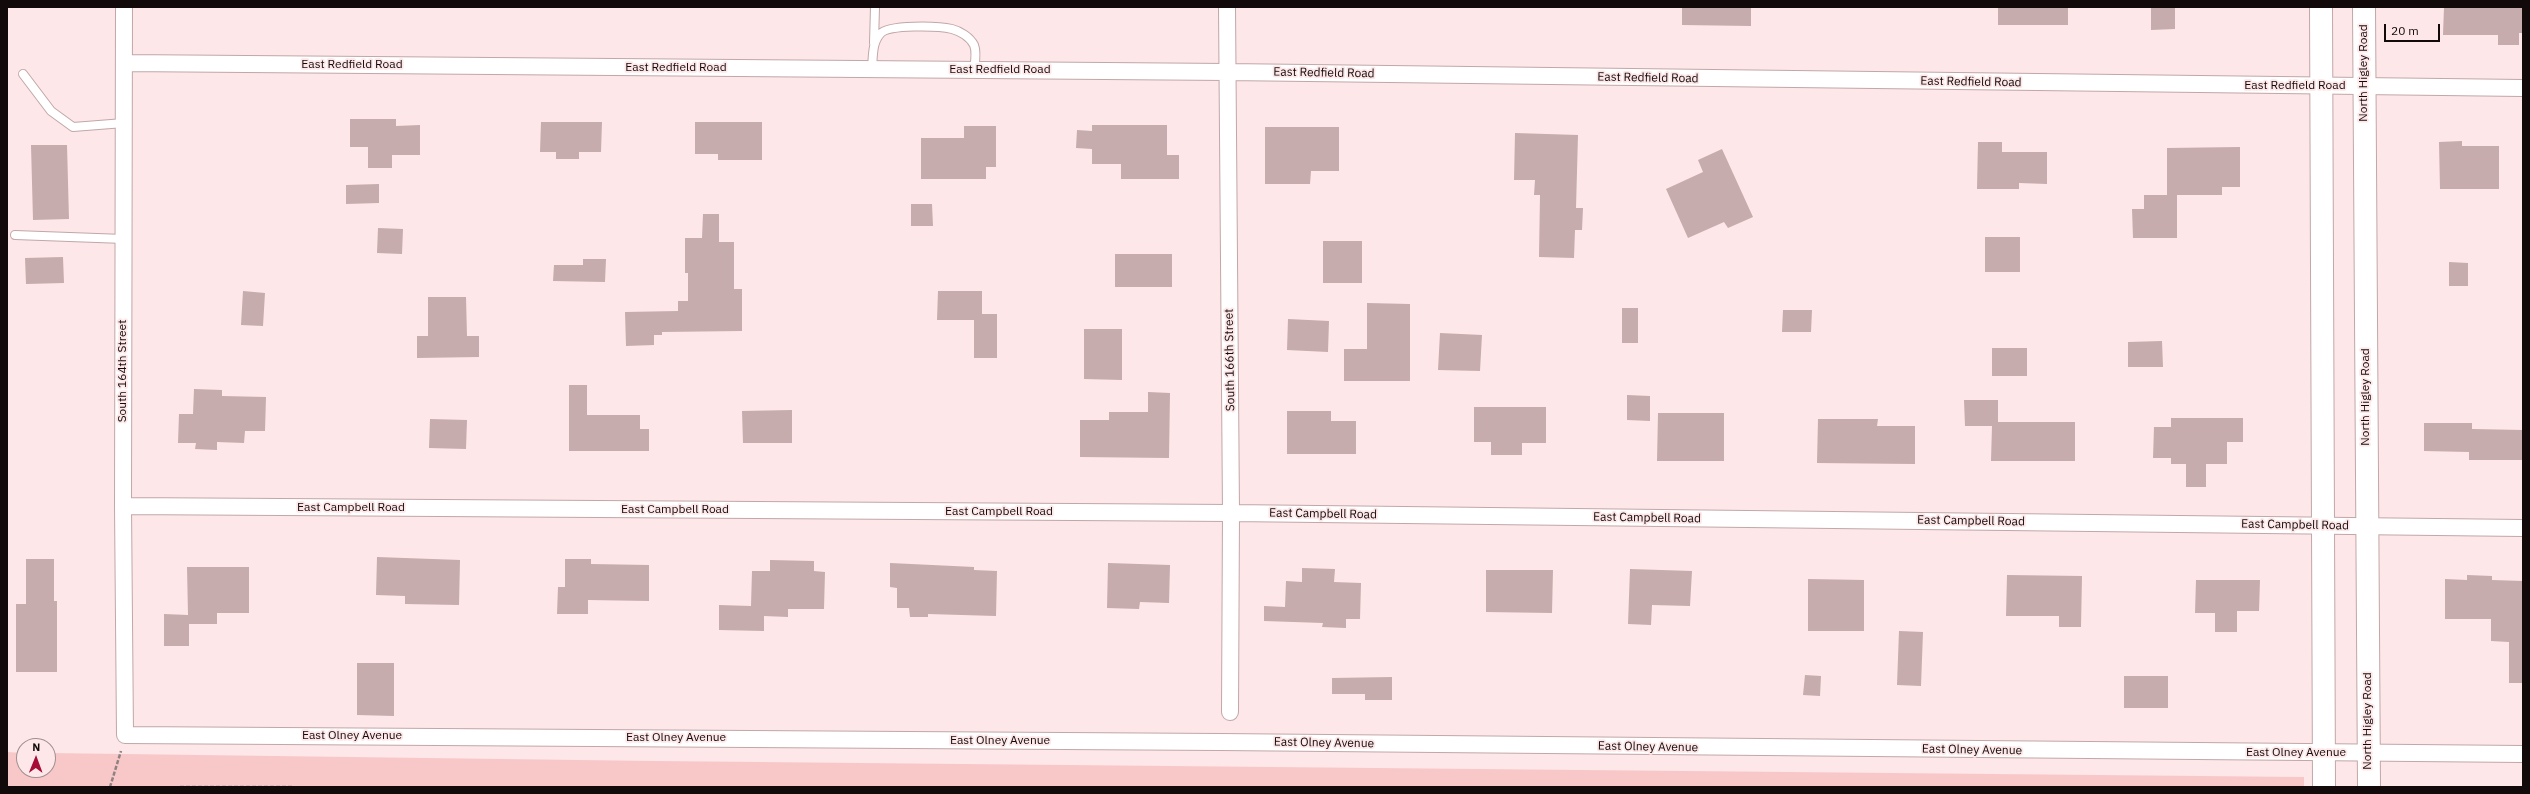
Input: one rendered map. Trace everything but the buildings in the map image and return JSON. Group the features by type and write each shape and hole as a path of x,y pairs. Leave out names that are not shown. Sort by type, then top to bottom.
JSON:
{"main road":[{"path":"2321,7 2324,787"},
{"name":"North Higley Road","path":"2364,7 2369,787"}],"street":[{"name":"South 164th Street","path":"124,7 123,506 125,735"},
{"name":"South 166th Street","path":"1227,7 1231,513 1230,712"},
{"name":"East Redfield Road","path":"124,63 1227,72 2321,87 2364,86 2523,88"},
{"name":"East Campbell Road","path":"123,506 1231,513 2523,528"},
{"name":"East Olney Avenue","path":"125,735 1220,742 2324,754 2523,754"}],"lane":[{"path":"872,69 875,7"},
{"path":"874,46 880,33 889,28 951,29 963,33 974,45 974,70"},
{"path":"23,74 51,112 73,126 124,123"},
{"path":"14,235 124,239"}],"path":[{"path":"110,787 125,735"},
{"path":"180,787 294,787"}],"shaded area":[{"path":"7,752 16,753 16,778 56,778 56,753 655,761 2304,777 2304,787 7,787"}]}
